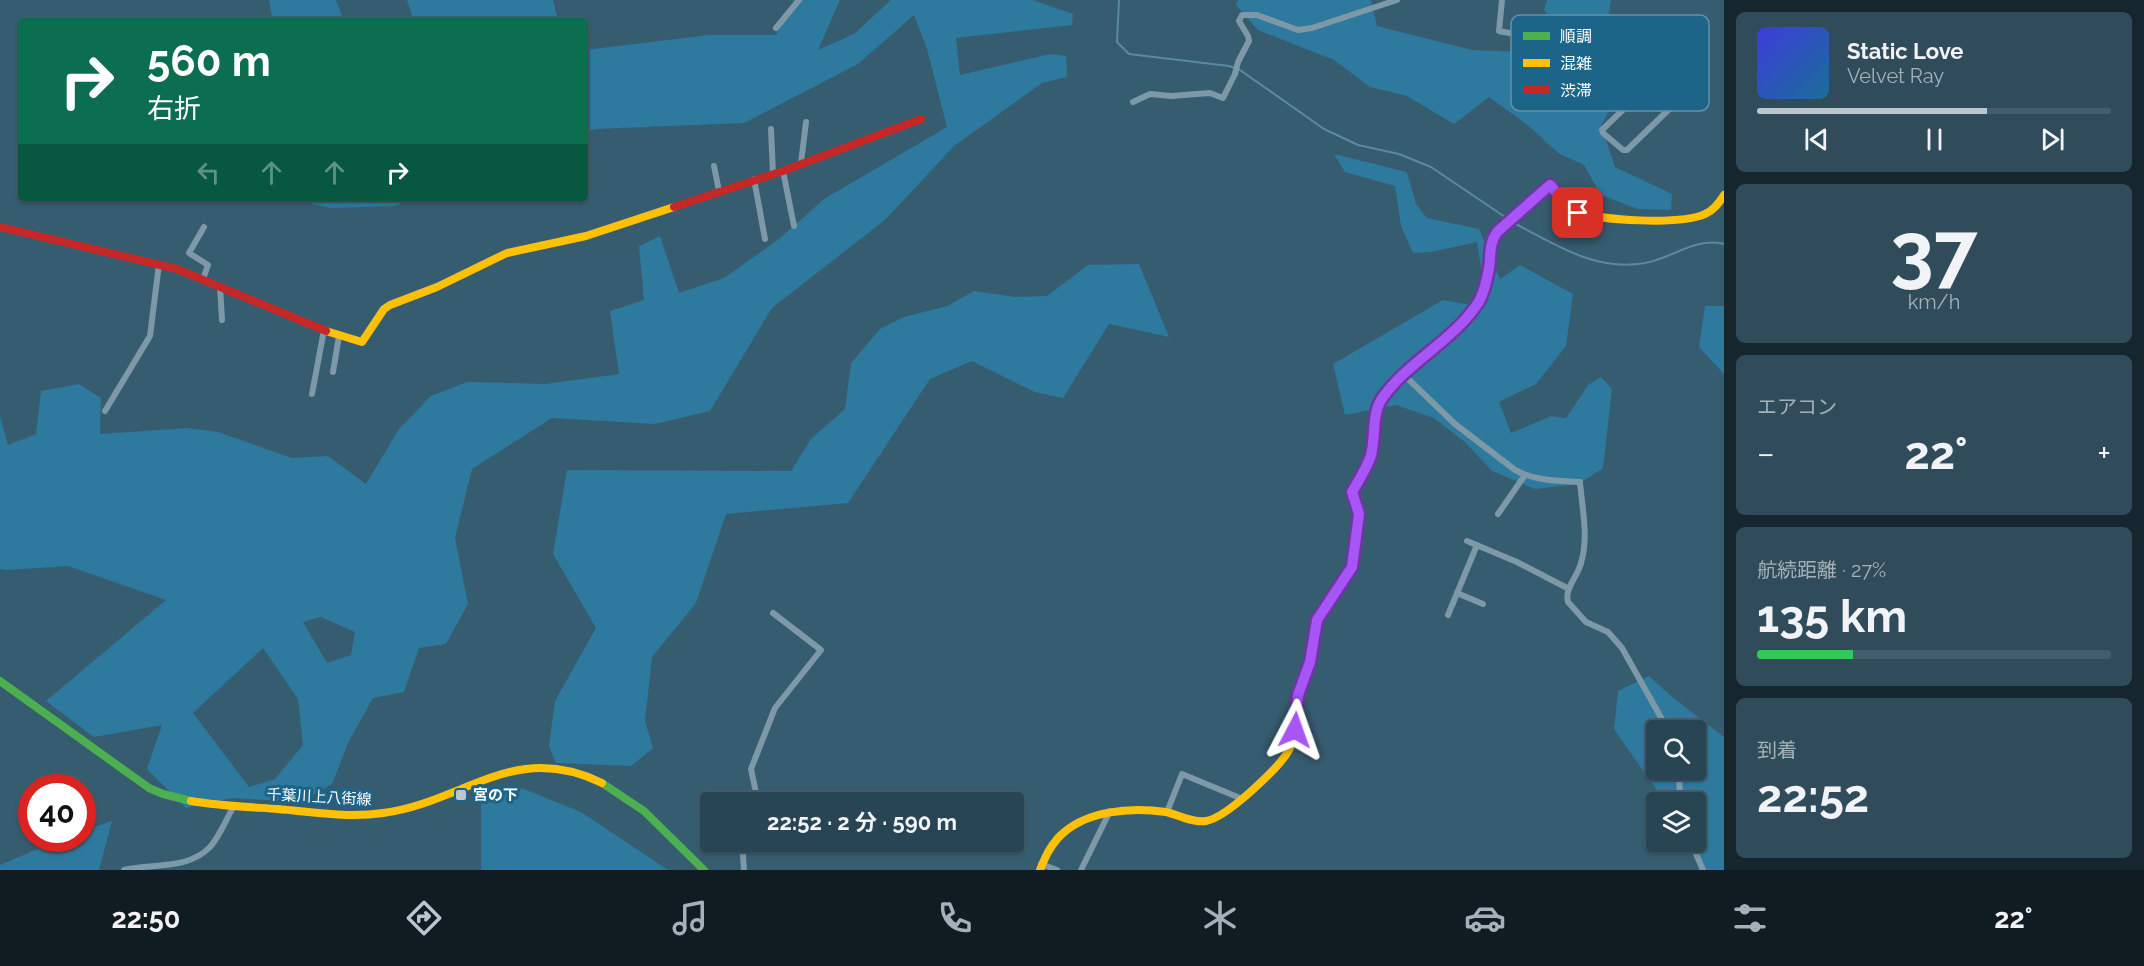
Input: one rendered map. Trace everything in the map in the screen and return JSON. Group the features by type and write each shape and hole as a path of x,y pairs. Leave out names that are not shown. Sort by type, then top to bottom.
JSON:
{"street":[{"path":"776,28 799,0"},
{"path":"1133,102 1150,94 1170,96 1210,93 1219,94 1223,98 1249,41 1239,21 1242,15 1257,15 1298,30 1312,28 1397,0"},
{"path":"1502,0 1499,31 1511,34"},
{"path":"1622,111 1602,130 1623,150 1627,150 1667,111"},
{"path":"0,227 159,264 203,279 339,336 363,342 384,309 390,304 437,287 507,253 586,236 783,171 921,119"},
{"path":"801,163 806,122"},
{"path":"771,129 773,174"},
{"path":"714,166 719,191"},
{"path":"783,171 794,226"},
{"path":"754,179 765,239"},
{"path":"1057,870 1040,867 1055,842 1074,825 1096,814 1129,809 1167,812 1204,822 1215,817 1240,798 1280,763 1291,747 1298,695 1310,662 1317,620 1352,567 1359,514 1352,492 1371,454 1376,410 1381,399 1402,373 1457,327 1479,301 1487,276 1493,237 1550,185 1569,207 1578,213 1611,217 1683,220 1700,217 1720,203 1724,195"},
{"path":"203,279 208,265 189,253 204,227"},
{"path":"105,411 150,336 159,264"},
{"path":"220,286 222,320"},
{"path":"312,394 324,330"},
{"path":"333,372 339,336"},
{"path":"1402,373 1455,424 1503,462 1525,476 1545,480 1581,482 1584,546 1581,563 1566,598 1586,622 1608,632 1622,648 1662,720"},
{"path":"1498,514 1525,476"},
{"path":"1467,541 1517,562 1569,589"},
{"path":"1448,615 1477,545"},
{"path":"1457,593 1483,604"},
{"path":"756,792 751,769 775,708 821,650 773,613"},
{"name":"千葉川上八街線","path":"0,681 149,788 174,798 234,806 369,814 397,811 509,771 543,768 570,770 620,792 640,806 704,870"},
{"path":"1167,812 1182,774 1240,798"},
{"path":"124,870 184,864 200,856 211,847 234,806"},
{"path":"1081,870 1110,811"},
{"path":"743,852 744,870"},
{"path":"1695,852 1703,870"}],"shaded area":[{"path":"269,0 336,0 343,18 272,18"},
{"path":"407,0 553,0 557,18 413,18"},
{"path":"794,0 840,0 818,50 854,34 891,0 1033,0 1073,14 1072,25 956,38 960,75 1050,54 1066,56 1067,77 1042,83 954,146 886,219 772,308 710,411 655,424 552,418 472,469 455,538 468,604 446,644 419,648 404,692 373,698 349,741 332,784 300,802 232,798 186,808 147,769 162,725 94,737 46,701 166,600 68,566 0,569 0,416 8,445 36,434 41,391 79,384 101,398 100,434 188,428 218,432 292,458 328,456 366,484 399,429 431,396 467,382 546,384 619,374 610,311 644,300 639,246 660,236 679,293 724,278 779,239 824,199 947,127 927,49 914,15 858,64 744,123 595,129 588,132 588,50 709,35 776,35","holes":["321,617 355,632 351,655 327,663 303,622","263,648 298,699 303,745 275,779 249,787 193,713"]},
{"path":"1238,0 1371,0 1377,26 1472,50 1511,52 1511,111 1609,111 1601,125 1615,167 1672,194 1671,210 1638,209 1601,195 1584,165 1558,153 1529,126 1489,97 1454,124 1407,96 1370,87 1334,60 1258,30 1236,5"},
{"path":"1547,0 1611,0 1609,14 1606,15 1548,15 1544,10"},
{"path":"1334,154 1407,172 1416,204 1427,218 1479,229 1500,279 1520,265 1573,294 1566,346 1536,384 1499,402 1511,433 1551,416 1566,418 1588,385 1601,377 1612,389 1603,468 1579,484 1535,489 1492,471 1465,442 1434,418 1396,405 1345,415 1333,364 1443,300 1482,307 1482,274 1477,242 1431,252 1413,253 1401,226 1395,186 1345,172"},
{"path":"301,201 407,201 395,206 330,208"},
{"path":"1139,264 1169,337 1109,324 1063,398 1035,392 972,361 930,379 848,503 726,514 696,603 652,657 645,721 653,748 631,766 556,763 549,746 555,701 596,628 553,554 567,470 791,471 811,439 845,409 851,363 880,329 904,317 947,306 974,291 1015,297 1047,296 1088,265"},
{"path":"1705,306 1724,306 1724,374 1699,347"},
{"path":"1649,676 1702,720 1646,720 1646,775 1614,729 1618,691"},
{"path":"1706,723 1724,737 1724,870 1699,870 1695,852 1706,852 1706,792 1658,792 1650,780 1706,780"},
{"path":"519,787 581,812 668,870 481,870 481,794"},
{"path":"112,821 99,870 0,870 0,865 30,852 96,852 96,827"}],"waterway":[{"path":"1119,0 1117,42 1129,54 1229,66 1240,70 1324,129 1358,145 1399,154 1431,167 1508,219"},
{"path":"1512,222 1560,247 1592,260 1627,265 1645,263 1703,243 1724,244"}],"traffic: fast":[{"path":"1306,674 1316,620 1352,567 1359,514 1352,492 1371,454 1376,410 1381,399 1402,373 1457,327 1479,301 1483,288"},
{"path":"0,681 149,788 191,801"},
{"path":"602,783 644,811 704,870"}],"traffic: slow":[{"path":"1483,288 1489,267 1491,242 1496,232 1550,185 1565,203 1576,211 1621,219 1660,221 1694,217 1711,210 1724,195"},
{"path":"326,331 362,342 384,309 390,305 437,287 507,253 586,236 674,207"},
{"path":"1040,870 1058,838 1081,821 1094,816 1138,810 1166,812 1191,820 1206,821 1226,811 1264,780 1292,745 1297,697 1306,674"},
{"path":"191,801 357,815 412,807 490,778 516,771 542,768 571,771 602,783"}],"traffic: jam":[{"path":"674,207 783,171 921,119"},
{"path":"0,227 177,269 326,331"}],"place":[{"name":"宮の下","path":"461,795"}],"route":[{"path":"1295,730 1298,695 1310,662 1317,620 1352,567 1359,514 1352,492 1371,454 1376,429 1376,410 1381,399 1402,373 1457,327 1479,301 1490,267 1491,242 1497,232 1550,185 1561,199 1578,213"}]}
